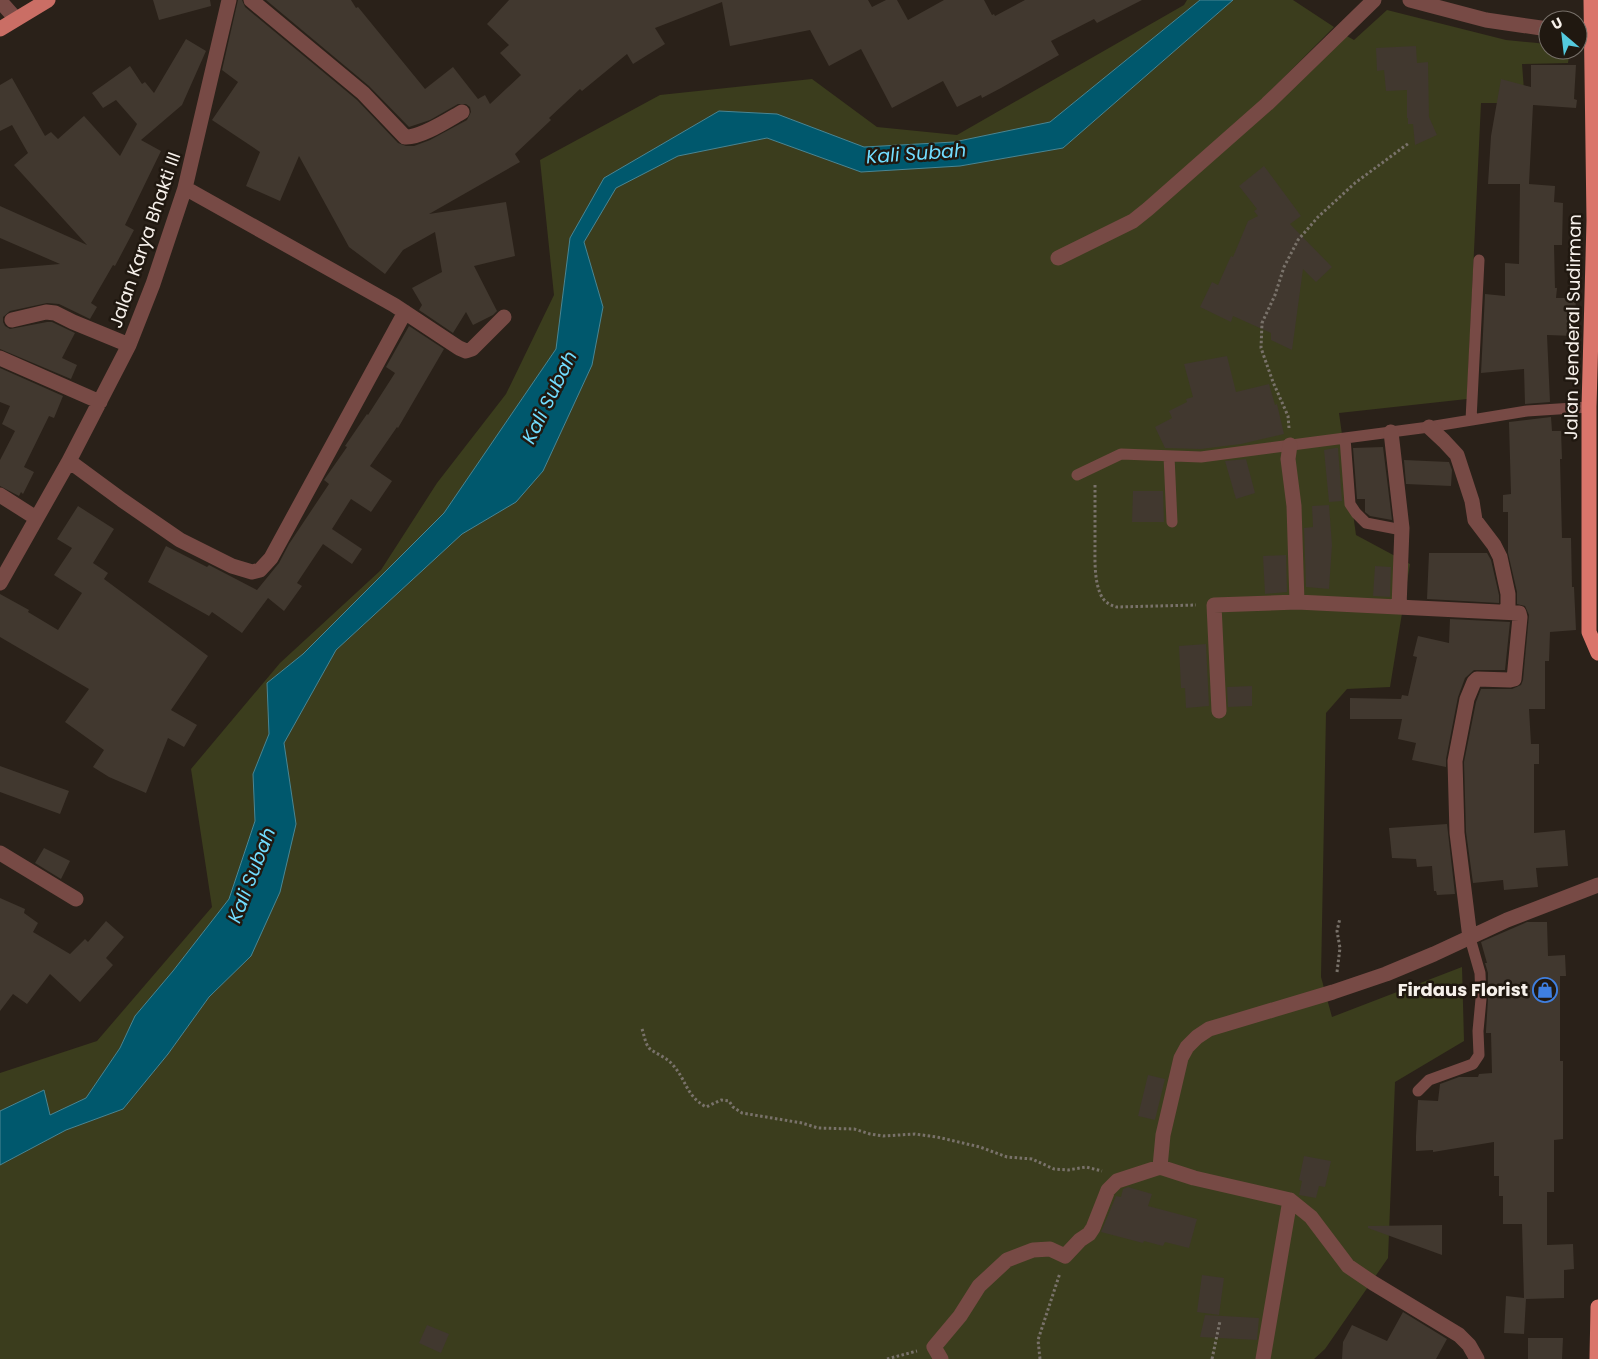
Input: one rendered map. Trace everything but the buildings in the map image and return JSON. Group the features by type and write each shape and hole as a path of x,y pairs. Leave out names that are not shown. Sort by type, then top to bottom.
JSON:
{"highway":[{"name":"Jalan Jenderal Sudirman","path":"1588,18 1591,0"},
{"name":"Jalan Jenderal Sudirman","path":"1586,60 1596,221 1590,407 1589,632 1598,652"},
{"path":"1597,1359 1598,1307"}],"main road":[{"path":"0,29 48,0"}],"street":[{"name":"Jalan Karya Bhakti III","path":"0,583 70,461 129,345 153,284 185,188 229,0"},
{"path":"251,0 363,93 405,137 408,138 425,131 462,112"},
{"path":"1058,258 1132,221 1148,210 1267,104 1374,0"},
{"path":"1410,0 1486,20 1538,28"},
{"path":"0,1 16,20"},
{"path":"185,188 405,312 466,351 472,348 504,317"},
{"path":"12,320 46,312 55,312 72,322 129,345"},
{"path":"70,461 180,540 232,566 252,572 260,570 271,558 280,542 405,312"},
{"path":"0,358 100,402"},
{"path":"1429,427 1456,455 1472,501 1475,520 1494,545 1500,558 1508,594 1508,612"},
{"path":"1391,432 1402,530 1399,606"},
{"path":"1290,445 1288,459 1294,506 1297,602"},
{"path":"0,494 36,518"},
{"path":"1219,711 1214,605 1297,602 1519,613 1514,679 1477,679 1474,682 1467,699 1456,762 1457,833 1470,938"},
{"path":"0,853 76,899"},
{"path":"1160,1167 1164,1135 1181,1058 1187,1047 1209,1028 1333,992 1418,961 1507,920 1598,885"},
{"path":"938,1353 979,1286 1007,1260 1033,1250 1050,1249 1065,1256 1080,1240 1089,1234 1108,1190 1117,1181 1160,1167 1194,1178 1290,1200 1311,1217 1348,1266 1373,1284 1459,1335 1469,1345 1477,1359"},
{"path":"1263,1359 1290,1200"}],"lane":[{"path":"1471,420 1479,260"},
{"path":"1077,475 1094,465 1121,454 1202,457 1429,427 1527,410 1590,407"},
{"path":"1345,438 1350,504 1366,523 1402,530"},
{"path":"1169,456 1172,522"},
{"path":"1418,1091 1429,1080 1473,1064 1479,1055 1480,973 1470,938"}],"path":[{"path":"1290,445 1288,416 1261,348 1262,323 1275,295 1284,267 1298,240 1318,217 1355,183 1409,143"},
{"path":"1094,465 1095,563 1098,586 1103,599 1110,605 1117,607 1214,605"},
{"path":"1333,992 1340,948 1337,932 1340,918"},
{"path":"642,1029 649,1047 678,1070 688,1092 706,1108 722,1100 728,1101 742,1113 802,1123 818,1128 854,1129 883,1136 915,1134 937,1137 995,1151 1007,1157 1032,1159 1054,1169 1068,1170 1086,1167 1099,1170 1109,1174 1117,1181"},
{"path":"1040,1359 1038,1340 1065,1256"},
{"path":"1212,1359 1220,1321"},
{"path":"887,1359 938,1353"}],"green space":[{"path":"1187,0 1200,0 1050,122 954,142 864,147 777,114 719,111 604,178 570,238 556,349 444,513 303,654 267,683 269,734 253,774 255,821 229,899 135,1016 120,1048 86,1098 50,1115 44,1090 0,1111 0,1073 97,1041 212,907 191,769 280,663 381,570 437,483 506,394 554,295 540,160 660,95 812,79 877,127 957,135 1184,5"},
{"path":"1233,0 1293,0 1334,27 1137,225 1345,35 1354,40 1387,10 1506,40 1538,43 1538,60 1568,60 1568,63 1522,64 1525,103 1481,103 1467,399 1339,413 1356,535 1410,564 1390,687 1347,689 1326,713 1321,977 1332,1017 1462,967 1464,1041 1395,1082 1388,1258 1325,1349 1314,1359 0,1359 0,1165 66,1130 123,1109 168,1054 209,997 251,956 296,824 284,743 336,650 462,534 516,502 543,471 592,365 603,307 584,242 615,188 678,156 767,138 861,172 960,166 1063,148"}],"water":[{"name":"Kali Subah","path":"1200,0 1233,0 1063,148 960,166 861,172 767,138 678,156 616,188 584,242 603,307 592,365 543,471 516,502 462,534 336,650 284,743 296,824 280,892 251,956 209,997 168,1054 123,1109 66,1130 0,1165 0,1111 44,1090 50,1115 86,1098 120,1048 135,1016 229,899 255,821 253,774 269,734 267,683 303,654 444,513 556,349 570,238 604,178 719,111 777,114 864,147 954,142 1050,122"}],"place":[{"name":"Firdaus Florist","path":"1545,990"}]}
